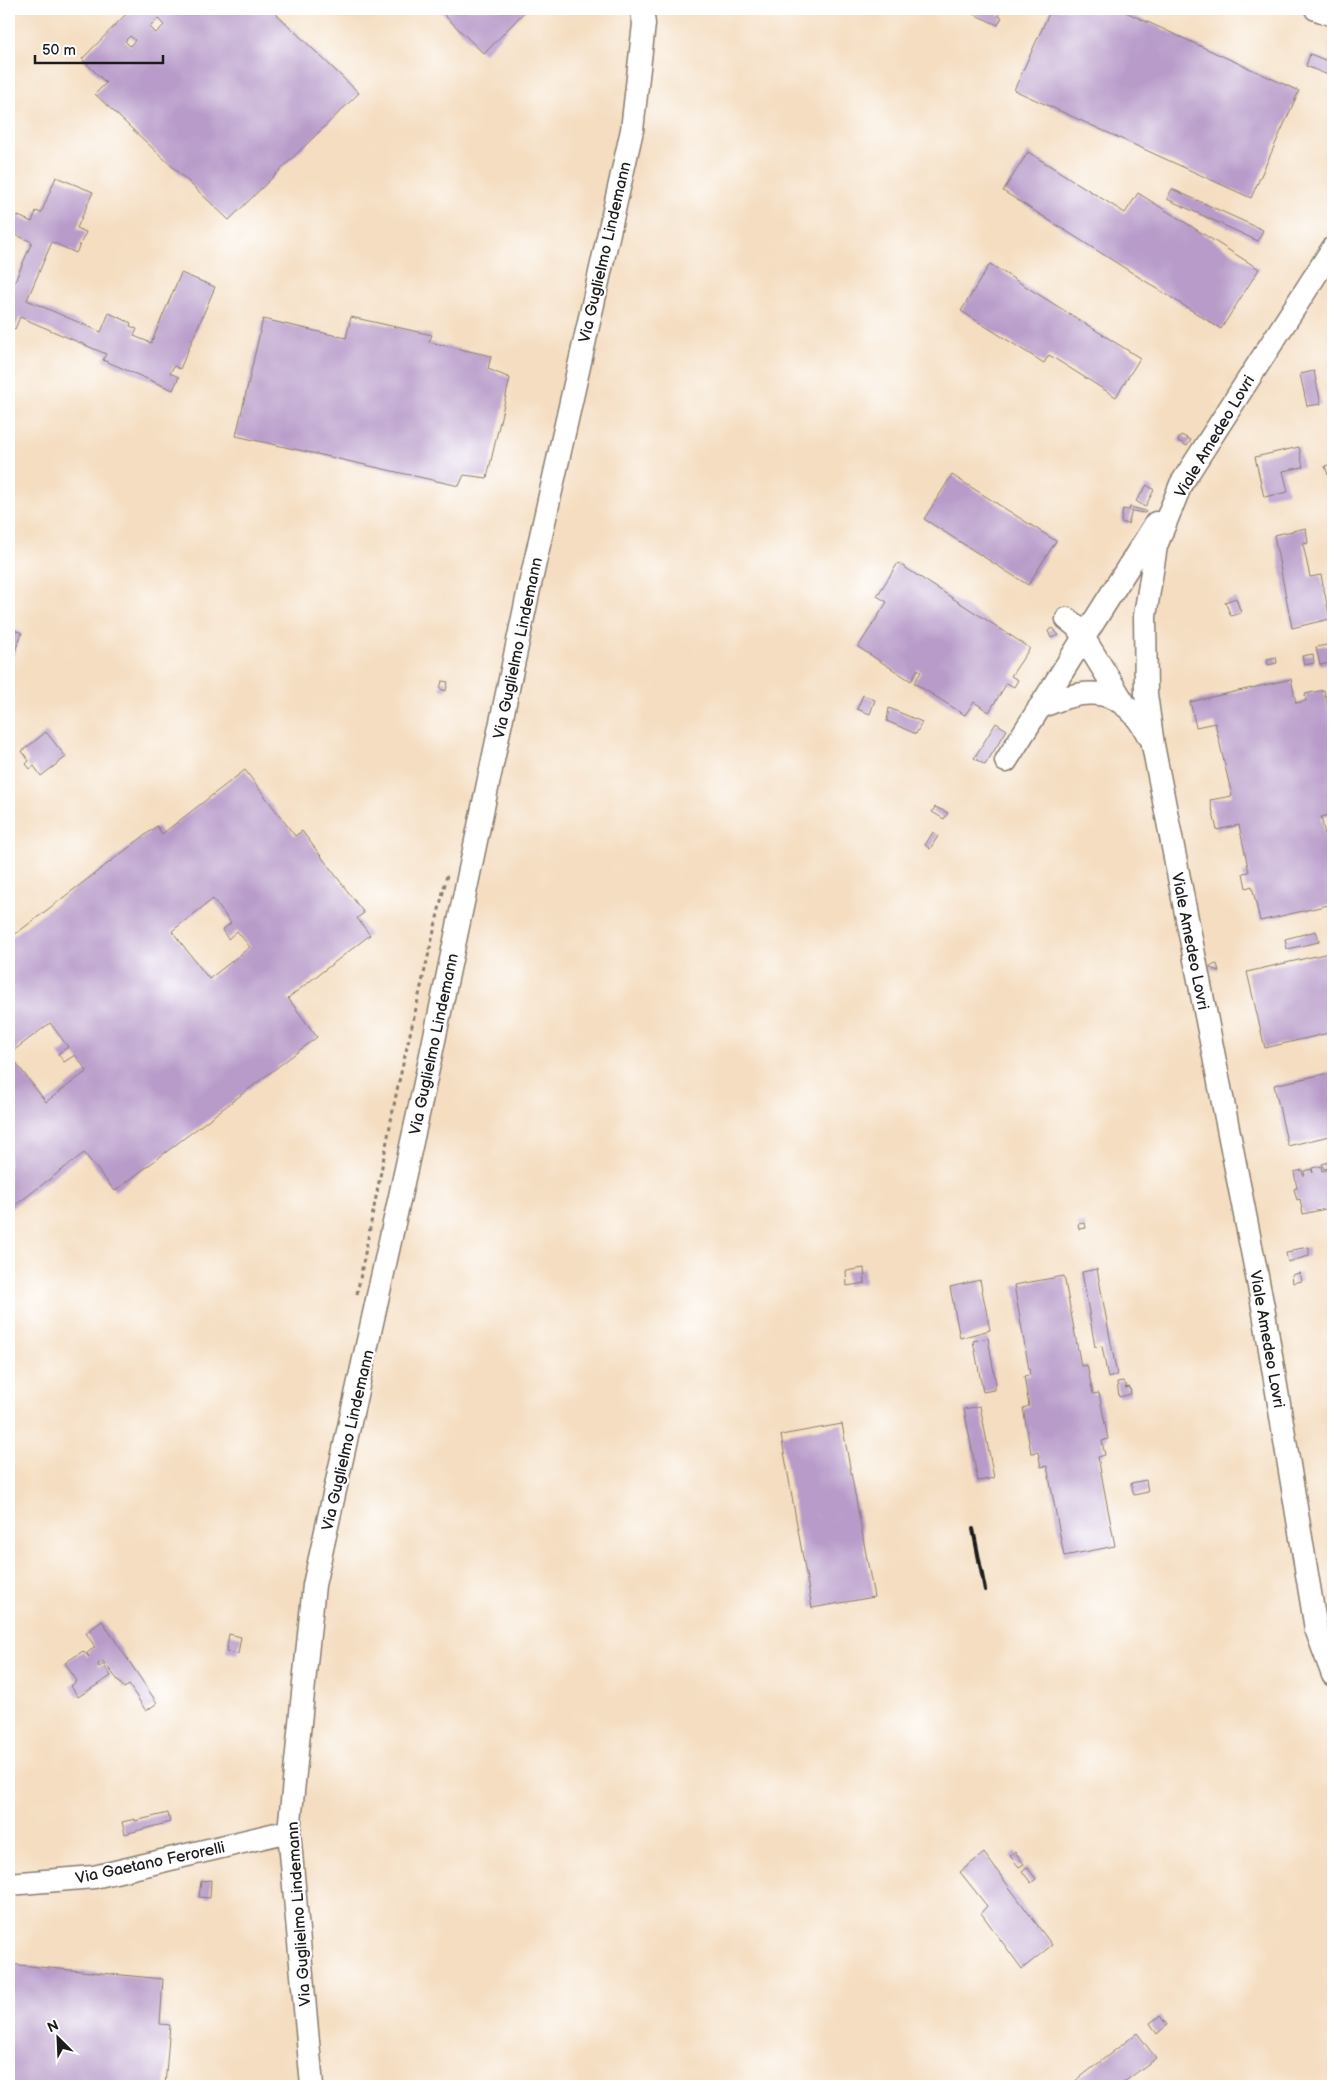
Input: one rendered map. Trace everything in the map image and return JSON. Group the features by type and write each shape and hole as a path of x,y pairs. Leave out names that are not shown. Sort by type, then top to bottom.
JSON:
{"street":[{"name":"Via Guglielmo Lindemann","path":"312,2086 289,1831 314,1585 425,1084 531,579 632,130 644,24 642,9"},
{"path":"1316,9 1333,15"},
{"name":"Viale Amedeo Lovri","path":"1333,248 1181,484 1156,546 1144,616 1146,694 1154,745 1263,1307 1316,1629 1333,1675"},
{"path":"1006,761 1181,484"},
{"path":"1067,619 1077,627 1084,637 1124,703 1138,717 1154,745"},
{"path":"1039,708 1074,695 1102,695 1124,703"},
{"name":"Via Gaetano Ferorelli","path":"9,1884 94,1877 289,1831"}],"building":[{"path":"131,9 271,9 359,93 229,220 95,94 106,83 82,59","holes":["158,19 164,25 156,33 150,27","130,36 135,40 130,46 125,41"]},
{"path":"438,9 527,9 484,54"},
{"path":"972,9 1001,9 998,16 1002,17 998,25 971,13"},
{"path":"1051,9 1119,9 1299,91 1251,198 1014,90"},
{"path":"1310,54 1333,63 1333,77 1306,66"},
{"path":"1028,152 1125,213 1138,193 1259,269 1221,329 1003,191"},
{"path":"56,177 93,192 77,228 86,232 76,253 52,242 27,300 101,332 109,313 131,323 130,326 137,329 134,336 151,343 181,273 215,287 180,369 174,366 170,373 179,377 173,390 103,360 106,354 20,317 15,329 9,326 9,284 13,286 32,242 9,232 9,212 32,222 36,211 41,213"},
{"path":"1172,189 1263,230 1258,241 1167,199"},
{"path":"990,264 1140,358 1116,397 1049,355 1044,363 961,311"},
{"path":"351,317 432,335 429,342 491,356 488,369 510,378 487,478 464,475 459,486 236,436 263,319 346,338"},
{"path":"1314,371 1321,404 1307,406 1300,374"},
{"path":"1181,435 1191,440 1187,446 1178,441"},
{"path":"1299,447 1303,467 1283,471 1288,492 1264,497 1255,457"},
{"path":"1331,464 1333,474 1328,475 1325,466"},
{"path":"952,475 1056,541 1028,585 924,519"},
{"path":"1147,485 1154,490 1145,507 1136,501"},
{"path":"1130,507 1146,511 1145,513 1132,511 1128,524 1121,522 1123,509 1129,510"},
{"path":"1306,528 1308,543 1303,544 1310,577 1321,575 1330,619 1292,628 1274,535"},
{"path":"898,563 1030,648 1011,676 1018,680 1014,687 1007,683 989,712 974,702 965,715 914,683 921,672 918,669 911,681 858,647 887,602 877,596"},
{"path":"1236,598 1241,613 1231,616 1225,602"},
{"path":"9,628 22,633 9,666"},
{"path":"1052,628 1059,635 1051,638 1048,631"},
{"path":"1333,644 1333,657 1328,658 1329,663 1320,665 1316,647"},
{"path":"1313,654 1314,663 1304,665 1302,656"},
{"path":"1276,657 1277,663 1268,665 1267,659"},
{"path":"1291,679 1296,703 1306,701 1305,694 1324,690 1333,730 1333,814 1321,817 1333,870 1333,904 1260,921 1252,886 1246,888 1243,873 1249,872 1239,825 1217,830 1210,800 1232,796 1215,723 1196,727 1190,702"},
{"path":"442,681 448,682 446,691 440,689"},
{"path":"863,695 875,700 870,714 857,709"},
{"path":"889,708 922,722 916,734 887,721"},
{"path":"996,723 1007,730 985,765 974,758"},
{"path":"46,732 66,757 41,776 34,766 30,769 26,764 29,761 22,751"},
{"path":"245,770 295,836 302,831 364,913 357,918 370,935 288,998 317,1037 115,1191 84,1153 9,1210 9,1054 9,939 157,826 162,834","holes":["213,899 231,923 222,930 228,939 237,931 250,947 209,979 172,931","50,1023 68,1047 58,1054 64,1062 75,1055 87,1071 46,1102 9,1054"]},
{"path":"935,807 948,813 944,819 932,812"},
{"path":"933,832 938,836 930,849 925,845"},
{"path":"1316,931 1319,942 1287,949 1285,939"},
{"path":"1333,952 1333,1032 1265,1048 1247,972"},
{"path":"1217,964 1219,971 1210,968 1210,966"},
{"path":"1333,1072 1333,1135 1288,1146 1274,1085"},
{"path":"1333,1161 1333,1167 1324,1169 1322,1164"},
{"path":"1321,1166 1322,1171 1333,1168 1333,1217 1330,1208 1303,1214 1300,1199 1297,1200 1294,1189 1297,1188 1294,1172 1302,1170 1303,1175 1305,1175 1304,1171 1311,1169 1313,1173 1312,1168"},
{"path":"1085,1223 1086,1228 1079,1229 1078,1224"},
{"path":"1309,1247 1309,1256 1288,1262 1286,1253"},
{"path":"864,1268 865,1283 847,1286 846,1271"},
{"path":"1097,1269 1117,1375 1108,1378 1102,1346 1095,1347 1082,1272"},
{"path":"1300,1273 1302,1281 1293,1283 1292,1275"},
{"path":"1064,1276 1081,1366 1087,1365 1093,1394 1099,1393 1108,1439 1102,1441 1105,1455 1098,1457 1115,1546 1064,1556 1047,1466 1041,1467 1038,1452 1031,1453 1023,1408 1029,1406 1024,1376 1030,1375 1014,1285"},
{"path":"980,1280 990,1330 960,1338 950,1287"},
{"path":"988,1338 996,1384 994,1385 994,1390 983,1392 973,1341"},
{"path":"1123,1381 1127,1386 1125,1388 1130,1387 1131,1394 1119,1397 1117,1382"},
{"path":"980,1406 994,1478 978,1481 964,1409"},
{"path":"842,1424 874,1597 812,1608 781,1435"},
{"path":"1146,1480 1148,1492 1134,1495 1131,1483"},
{"path":"102,1621 157,1703 146,1711 129,1685 124,1688 103,1661 98,1664 99,1667 103,1664 111,1676 78,1697 71,1686 77,1681 65,1663 83,1651 89,1657 87,1653 95,1647 86,1633"},
{"path":"229,1634 241,1637 238,1654 226,1652"},
{"path":"168,1813 170,1822 125,1834 122,1822 135,1819 135,1821"},
{"path":"1015,1852 1024,1864 1019,1867 1010,1856"},
{"path":"984,1853 1052,1945 1022,1969 981,1913 987,1906 960,1872"},
{"path":"1027,1867 1036,1879 1031,1883 1022,1871"},
{"path":"211,1880 210,1898 199,1897 201,1881"},
{"path":"9,1964 163,1979 160,2024 170,2025 165,2086 9,2086"},
{"path":"1160,2016 1167,2025 1157,2034 1150,2023"},
{"path":"1137,2033 1156,2058 1119,2086 1069,2086"}],"railway":[{"path":"973,1529 985,1590"}]}
